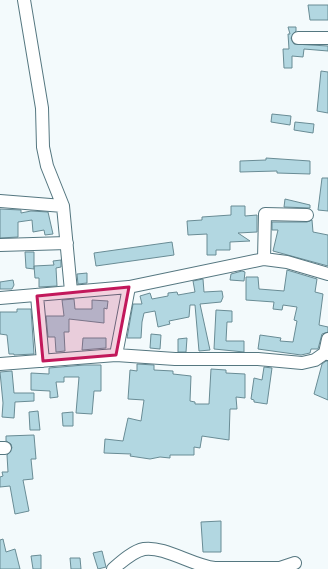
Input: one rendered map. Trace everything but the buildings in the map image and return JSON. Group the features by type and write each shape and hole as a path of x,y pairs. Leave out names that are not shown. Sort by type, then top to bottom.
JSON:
{"street":[{"path":"24,0 42,108 43,147 48,166 63,206 71,291"},
{"path":"298,38 328,38"},
{"path":"0,201 63,206"},
{"path":"264,259 264,214 307,214"},
{"path":"0,245 67,243"},
{"path":"0,298 129,287 264,259 291,263 328,274"},
{"path":"116,355 129,287"},
{"path":"37,296 43,361"},
{"path":"0,364 116,355 175,359 258,359 302,363 315,360 326,353 328,339"},
{"path":"113,569 126,558 144,549 158,550 206,568 280,568 295,563"}],"highlighted area":[{"path":"129,287 116,355 43,361 37,296"}]}
